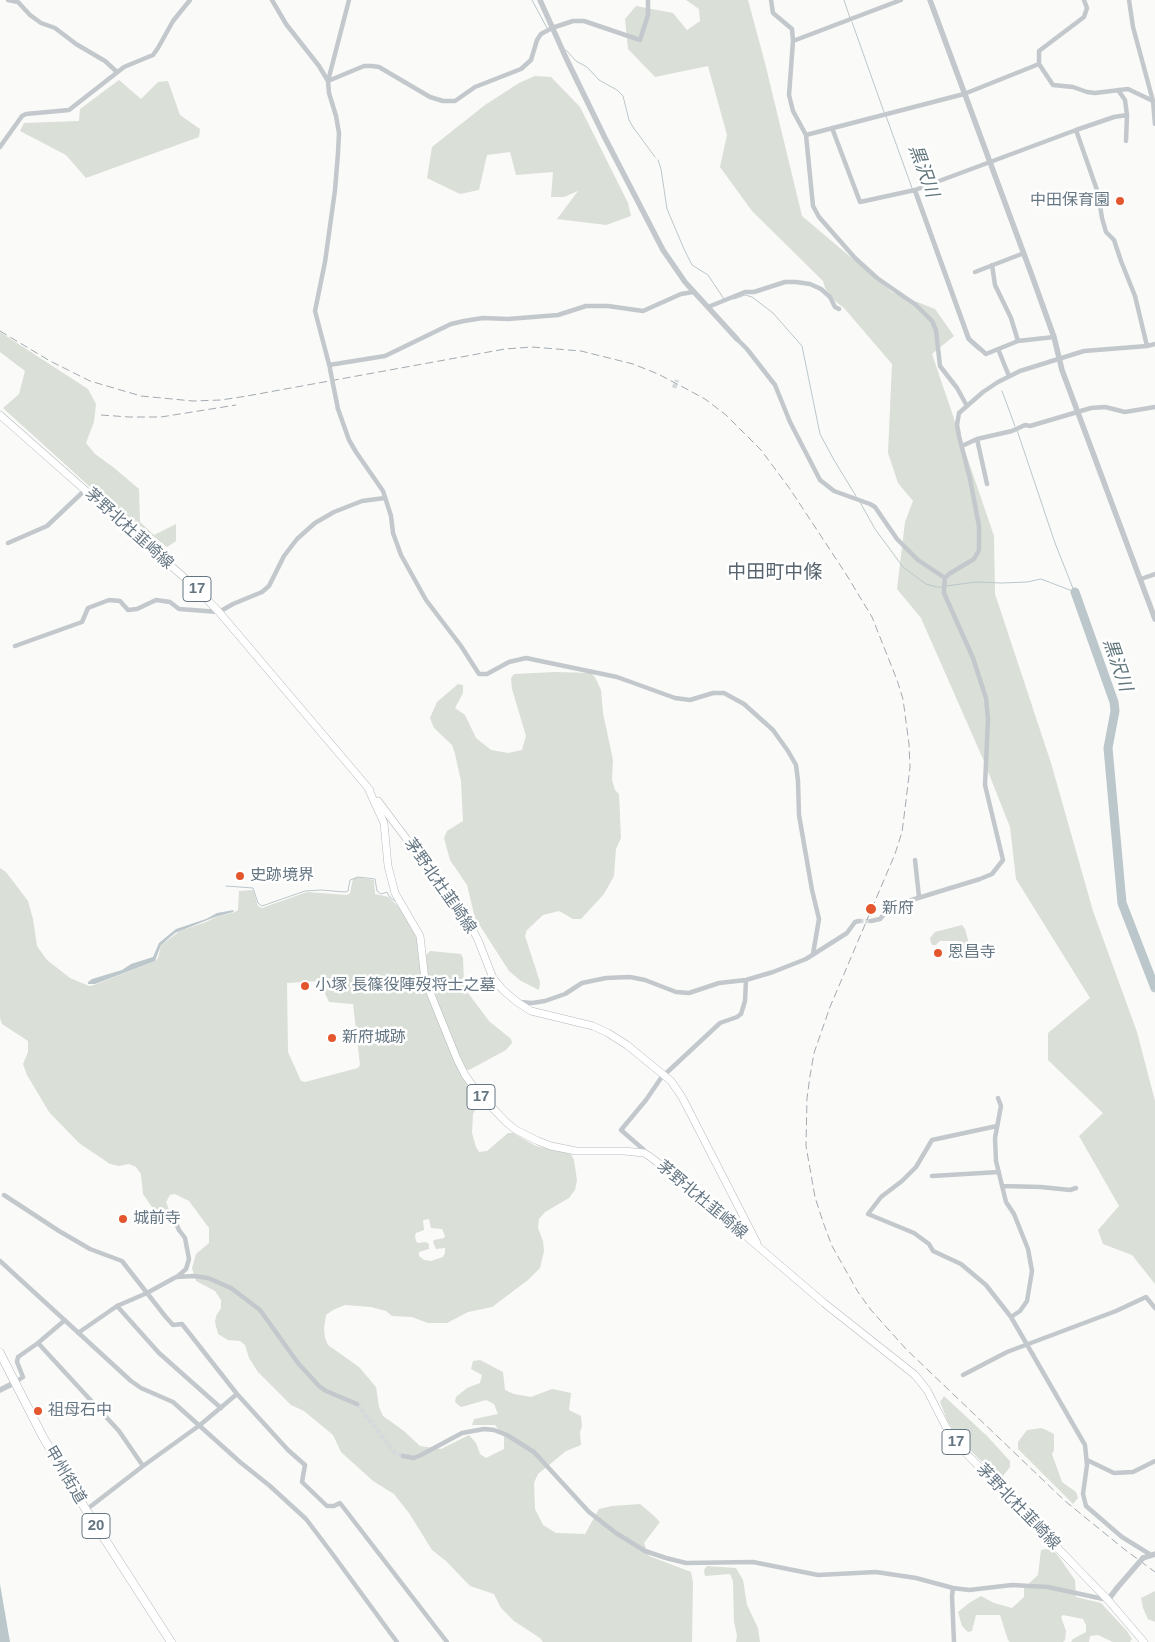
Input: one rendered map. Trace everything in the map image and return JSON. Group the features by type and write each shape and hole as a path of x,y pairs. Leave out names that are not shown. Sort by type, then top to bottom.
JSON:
{"highway":[{"name":"甲州街道","path":"0,1353 12,1384 86,1510 171,1642"}],"main road":[{"name":"茅野北杜韮崎線","path":"0,415 195,587 219,612 368,788 467,919 478,940 493,978 517,1002 531,1011 593,1026 608,1033 627,1045 664,1075 682,1097 752,1237 762,1252"},
{"name":"茅野北杜韮崎線","path":"368,788 379,808 384,823 389,871 395,893 420,936 425,980 456,1059 465,1076 478,1093 516,1130 551,1146 576,1151 644,1153 676,1177 829,1308 915,1375 928,1390 946,1427 961,1448 1108,1600 1144,1642"}],"street":[{"path":"10,0 18,2 30,15 41,23 55,28 76,44 105,61 117,72"},
{"path":"0,147 22,116 69,110 124,67 153,55 173,20 190,0"},
{"path":"272,0 286,24 319,66 328,81"},
{"path":"349,0 328,81 339,134 338,153 325,262 315,311 330,367 339,416 352,445 378,482 386,498 393,533 401,555 426,600 461,646 479,674 487,674 501,665 526,658 616,677 675,698 690,700 713,693 724,693 744,704 773,730 796,765 799,816 819,919 813,954"},
{"path":"540,0 605,138 663,250 693,292 747,349 775,385 790,422 820,480 834,491 862,500 875,507 897,539 918,560 945,578"},
{"path":"328,81 364,66 372,66 379,68 430,97 443,101 455,101 475,87 521,69 533,56 537,40 541,34 573,21 584,21 640,40 648,15 648,0"},
{"path":"771,0 773,13 792,29 793,41 789,95 793,111 806,135 813,206 819,217 854,258 877,278 916,305 932,321 936,330 940,366 958,388 967,406"},
{"path":"793,41 901,0"},
{"path":"930,0 1024,253 1054,337 1059,358 1155,619"},
{"path":"1084,0 1087,8 1084,17 1039,51 1039,64 1053,86 1073,87 1087,92 1128,89 1153,101"},
{"path":"1129,0 1133,27 1153,101 1155,124"},
{"path":"806,135 964,94 1039,64"},
{"path":"1118,90 1125,100 1128,114 1126,142"},
{"path":"832,128 860,202 916,190 1076,130 1128,114"},
{"path":"1076,130 1098,192 1106,232 1114,240 1120,261 1135,296 1147,346"},
{"path":"916,190 969,339 986,354 1018,341 1054,337"},
{"path":"974,272 1024,253"},
{"path":"992,265 995,285 1011,318 1018,341"},
{"path":"708,307 745,292 754,292 785,282 796,282 810,284 821,289 830,297 838,309"},
{"path":"330,367 385,356 451,324 464,321 483,318 508,319 558,314 586,306 608,306 643,311 666,303 681,294 693,292"},
{"path":"871,921 880,919 886,912 900,904 986,877 992,874 1002,860 986,785 988,727 986,698 973,658 944,593 945,578 974,559 979,550 979,526 957,425 958,418 962,410 983,392 1009,376 1084,351 1155,344"},
{"path":"998,349 1009,376"},
{"path":"962,446 977,439 1024,425 1030,426 1100,407 1125,412 1155,407"},
{"path":"977,439 986,484"},
{"path":"8,543 47,526 85,490"},
{"path":"15,646 82,622 88,608 109,600 120,601 128,610 137,609 156,600 170,602 179,609 219,612 262,592 269,586 284,556 297,539 315,523 334,512 362,501 386,498"},
{"path":"1141,579 1155,574"},
{"path":"915,860 919,898"},
{"path":"517,1002 532,1003 545,1001 565,994 582,983 606,978 630,977 645,980 670,991 689,993 719,983 746,980 773,972 813,954 847,933 855,922 859,921"},
{"path":"644,1153 644,1150 621,1130 664,1075 720,1023 741,1014 746,1001 746,980"},
{"path":"998,1098 1001,1106 995,1147 999,1172 1006,1202 1014,1214 1028,1248 1032,1267 1027,1301 1020,1311 1011,1317"},
{"path":"997,1126 932,1140 916,1166 902,1181 880,1197 868,1214 914,1233 929,1244 933,1250 961,1264 986,1285 1011,1317 1028,1344 1084,1445 1087,1460 1083,1494 1086,1506 1122,1537 1153,1554"},
{"path":"932,1176 999,1172"},
{"path":"1002,1186 1070,1190 1076,1188"},
{"path":"4,1195 90,1249 122,1261 173,1325 182,1324 237,1394 304,1465 302,1482 327,1506 334,1506 340,1503 447,1642"},
{"path":"78,1333 116,1306 176,1278 186,1269 189,1259 185,1238 174,1219 175,1211"},
{"path":"0,1261 131,1381 141,1388 173,1402 270,1486 306,1520 397,1642"},
{"path":"176,1278 194,1276 208,1278 231,1288 252,1303 275,1329 298,1364 319,1386 326,1391 357,1404"},
{"path":"964,1375 990,1360 1116,1311 1146,1297 1155,1308"},
{"path":"116,1306 159,1353 221,1408"},
{"path":"0,1390 21,1379 23,1375 16,1359 65,1320"},
{"path":"38,1343 119,1431 143,1466"},
{"path":"86,1510 200,1425 237,1394"},
{"path":"403,1456 409,1458 420,1455 462,1433 484,1429 494,1430 507,1435 534,1452 602,1523 645,1551 686,1563 752,1562 818,1575 876,1572 916,1578 953,1588 969,1590 1012,1585 1048,1587 1108,1600 1143,1558 1153,1554"},
{"path":"1087,1460 1114,1473 1133,1472 1155,1461"},
{"path":"953,1588 954,1642"}],"shaded area":[{"path":"686,0 748,0 802,216 892,292 935,309 954,336 932,354 994,536 995,594 1051,763 1093,911 1137,1032 1155,1101 1155,1284 1132,1255 1103,1244 1098,1230 1119,1206 1079,1136 1103,1113 1048,1060 1048,1033 1090,998 1016,879 1010,827 983,759 921,618 897,589 905,522 913,501 898,483 888,453 892,364 844,308 835,301 825,288 823,281 752,211 720,167 727,135 708,66 655,77 628,49 625,19 636,6 673,13 687,30 700,21 699,9"},
{"path":"535,76 551,77 580,107 628,203 631,216 606,225 557,219 578,191 564,197 551,197 553,172 516,175 510,152 487,155 479,190 460,194 427,178 432,147 485,105 519,83"},
{"path":"119,80 141,99 158,82 168,81 180,115 200,129 199,137 86,178 66,155 20,131 24,123 79,121 80,109"},
{"path":"0,332 88,389 96,404 94,422 86,443 95,454 139,489 140,522 154,535 176,524 176,541 167,547 90,487 3,408 19,394 25,371 0,352"},
{"path":"591,673 601,690 603,713 613,760 612,780 615,790 619,794 621,838 616,849 614,876 604,894 581,919 573,919 559,911 543,915 527,930 525,936 540,982 539,990 521,981 509,971 475,918 467,885 450,860 444,838 447,831 463,821 461,781 452,745 434,728 430,718 437,702 458,684 463,685 463,693 455,708 465,715 476,738 491,750 508,753 522,750 526,736 512,689 511,678 514,674"},
{"path":"0,868 6,872 28,901 37,946 47,960 70,978 89,986 155,961 158,958 161,945 180,931 235,912 238,910 239,891 253,890 258,906 262,908 307,892 347,895 350,893 353,879 356,877 374,880 375,894 389,897 399,907 415,931 422,975 465,1080 477,1098 478,1104 473,1114 472,1133 479,1152 487,1151 508,1133 513,1133 536,1146 571,1154 574,1160 577,1180 575,1190 569,1198 545,1212 539,1219 538,1228 543,1241 544,1251 540,1268 528,1280 492,1307 468,1312 447,1323 428,1323 412,1317 392,1316 386,1311 371,1307 345,1305 326,1315 325,1338 328,1345 359,1367 376,1387 379,1407 383,1416 404,1431 420,1446 441,1449 469,1435 476,1443 480,1454 486,1458 504,1449 504,1437 495,1425 472,1425 474,1419 498,1414 494,1404 486,1400 461,1407 455,1402 456,1397 467,1388 480,1383 482,1375 471,1369 473,1361 480,1360 503,1372 505,1390 514,1394 531,1397 552,1389 571,1393 569,1410 581,1416 581,1445 566,1451 538,1474 534,1483 535,1509 543,1525 556,1533 585,1534 599,1509 612,1506 640,1504 653,1515 660,1522 644,1543 649,1556 691,1572 693,1582 692,1642 543,1642 514,1621 501,1608 494,1594 470,1586 446,1561 432,1550 409,1513 394,1494 373,1481 341,1452 333,1435 304,1411 291,1405 258,1372 249,1358 245,1345 240,1341 228,1340 218,1334 215,1322 221,1308 221,1300 215,1291 196,1281 192,1268 196,1254 209,1243 209,1228 189,1201 175,1194 170,1195 166,1202 170,1216 164,1217 156,1213 143,1194 141,1174 136,1167 129,1164 119,1166 110,1164 79,1143 49,1112 27,1075 23,1064 28,1052 28,1041 2,1024 0,1018","holes":["319,981 329,1002 353,1004 360,1065 358,1068 305,1082 301,1081 288,1052 287,983","429,1219 431,1228 442,1229 445,1236 433,1242 436,1249 445,1248 443,1257 431,1261 424,1260 419,1256 419,1252 429,1249 429,1244 426,1242 418,1243 415,1236 416,1233 424,1230 423,1220"]},
{"path":"234,910 233,912 175,933 161,945 155,961 95,984 88,984 92,979 122,970 131,964 153,957 159,943 176,929 206,919 217,913"},
{"path":"962,925 965,929 972,954 965,954 958,941 940,941 936,945 932,945 930,938 935,932"},
{"path":"430,951 461,954 463,958 464,984 468,993 489,1021 511,1039 512,1043 506,1050 469,1070 465,1069 454,1045 428,978 426,955"},
{"path":"944,1396 987,1436 1010,1461 1010,1467 1003,1476 997,1477 960,1440 948,1422 940,1402"},
{"path":"1042,1428 1054,1434 1054,1450 1052,1454 1062,1482 1076,1492 1078,1498 1073,1504 1018,1449 1018,1442 1027,1430"},
{"path":"1041,1550 1053,1550 1075,1580 1076,1597 1101,1603 1127,1631 1132,1639 1130,1642 1113,1642 1098,1635 1090,1636 1089,1642 1071,1642 1086,1632 1086,1625 1083,1619 1063,1615 1061,1617 1066,1631 1063,1642 1010,1642 1000,1615 976,1615 972,1631 968,1632 962,1626 958,1612 981,1596 994,1603 1012,1608 1024,1597 1024,1588 1038,1575"},
{"path":"707,1566 736,1568 743,1580 747,1605 758,1628 760,1642 736,1642 733,1581 730,1574 705,1576 704,1570"},
{"path":"0,1584 10,1642 0,1642"},
{"path":"1155,1591 1155,1622 1148,1619 1141,1598"}],"waterway":[{"path":"532,0 547,28"},
{"name":"黒沢川","path":"844,0 850,18"},
{"name":"黒沢川","path":"852,22 884,112"},
{"path":"566,50 576,61 587,67 599,80 617,90 623,96 629,120 655,157"},
{"name":"黒沢川","path":"886,116 967,340 978,350"},
{"path":"658,160 667,209 684,249 692,265 708,275 724,299"},
{"path":"734,299 745,295 752,297 773,313 802,346 820,434 856,496"},
{"name":"黒沢川","path":"1002,391 1015,426"},
{"name":"黒沢川","path":"1017,430 1055,543 1074,591"},
{"path":"860,502 875,529 903,567 926,584 942,587"},
{"path":"946,586 976,582 1027,582 1041,579 1075,592"},
{"name":"黒沢川","path":"1075,592 1114,702 1115,711 1108,748 1122,903 1155,988"},
{"path":"226,886 253,888 258,903 262,906 305,891 345,892 348,891 350,880 358,877 375,879 377,891 381,894 387,892 395,901"}],"tunnel":[{"path":"674,388 677,380"},
{"path":"859,921 871,921"},
{"path":"357,1404 394,1452 403,1456"}],"railway":[{"path":"0,331 50,361 90,381 141,396 193,401 221,400 247,396 505,349 532,347 581,351 633,364 658,374 705,399 726,415 761,450 790,489 872,617 903,699 909,744 910,767 902,832 895,854 830,1007 814,1053 807,1098 806,1146 815,1197 823,1222 832,1246 858,1292 871,1310 906,1349 1065,1501 1155,1572"},
{"path":"101,415 161,417 236,405"}],"place":[{"name":"中田保育園","path":"1120,201"},
{"name":"史跡境界","path":"240,876"},
{"name":"新府","path":"871,909"},
{"name":"恩昌寺","path":"938,953"},
{"name":"小塚 長篠役陣歿将士之墓","path":"305,986"},
{"name":"新府城跡","path":"332,1038"},
{"name":"城前寺","path":"123,1219"},
{"name":"祖母石中","path":"38,1411"}],"district":[{"name":"中田町中條","path":"775,573"}]}
